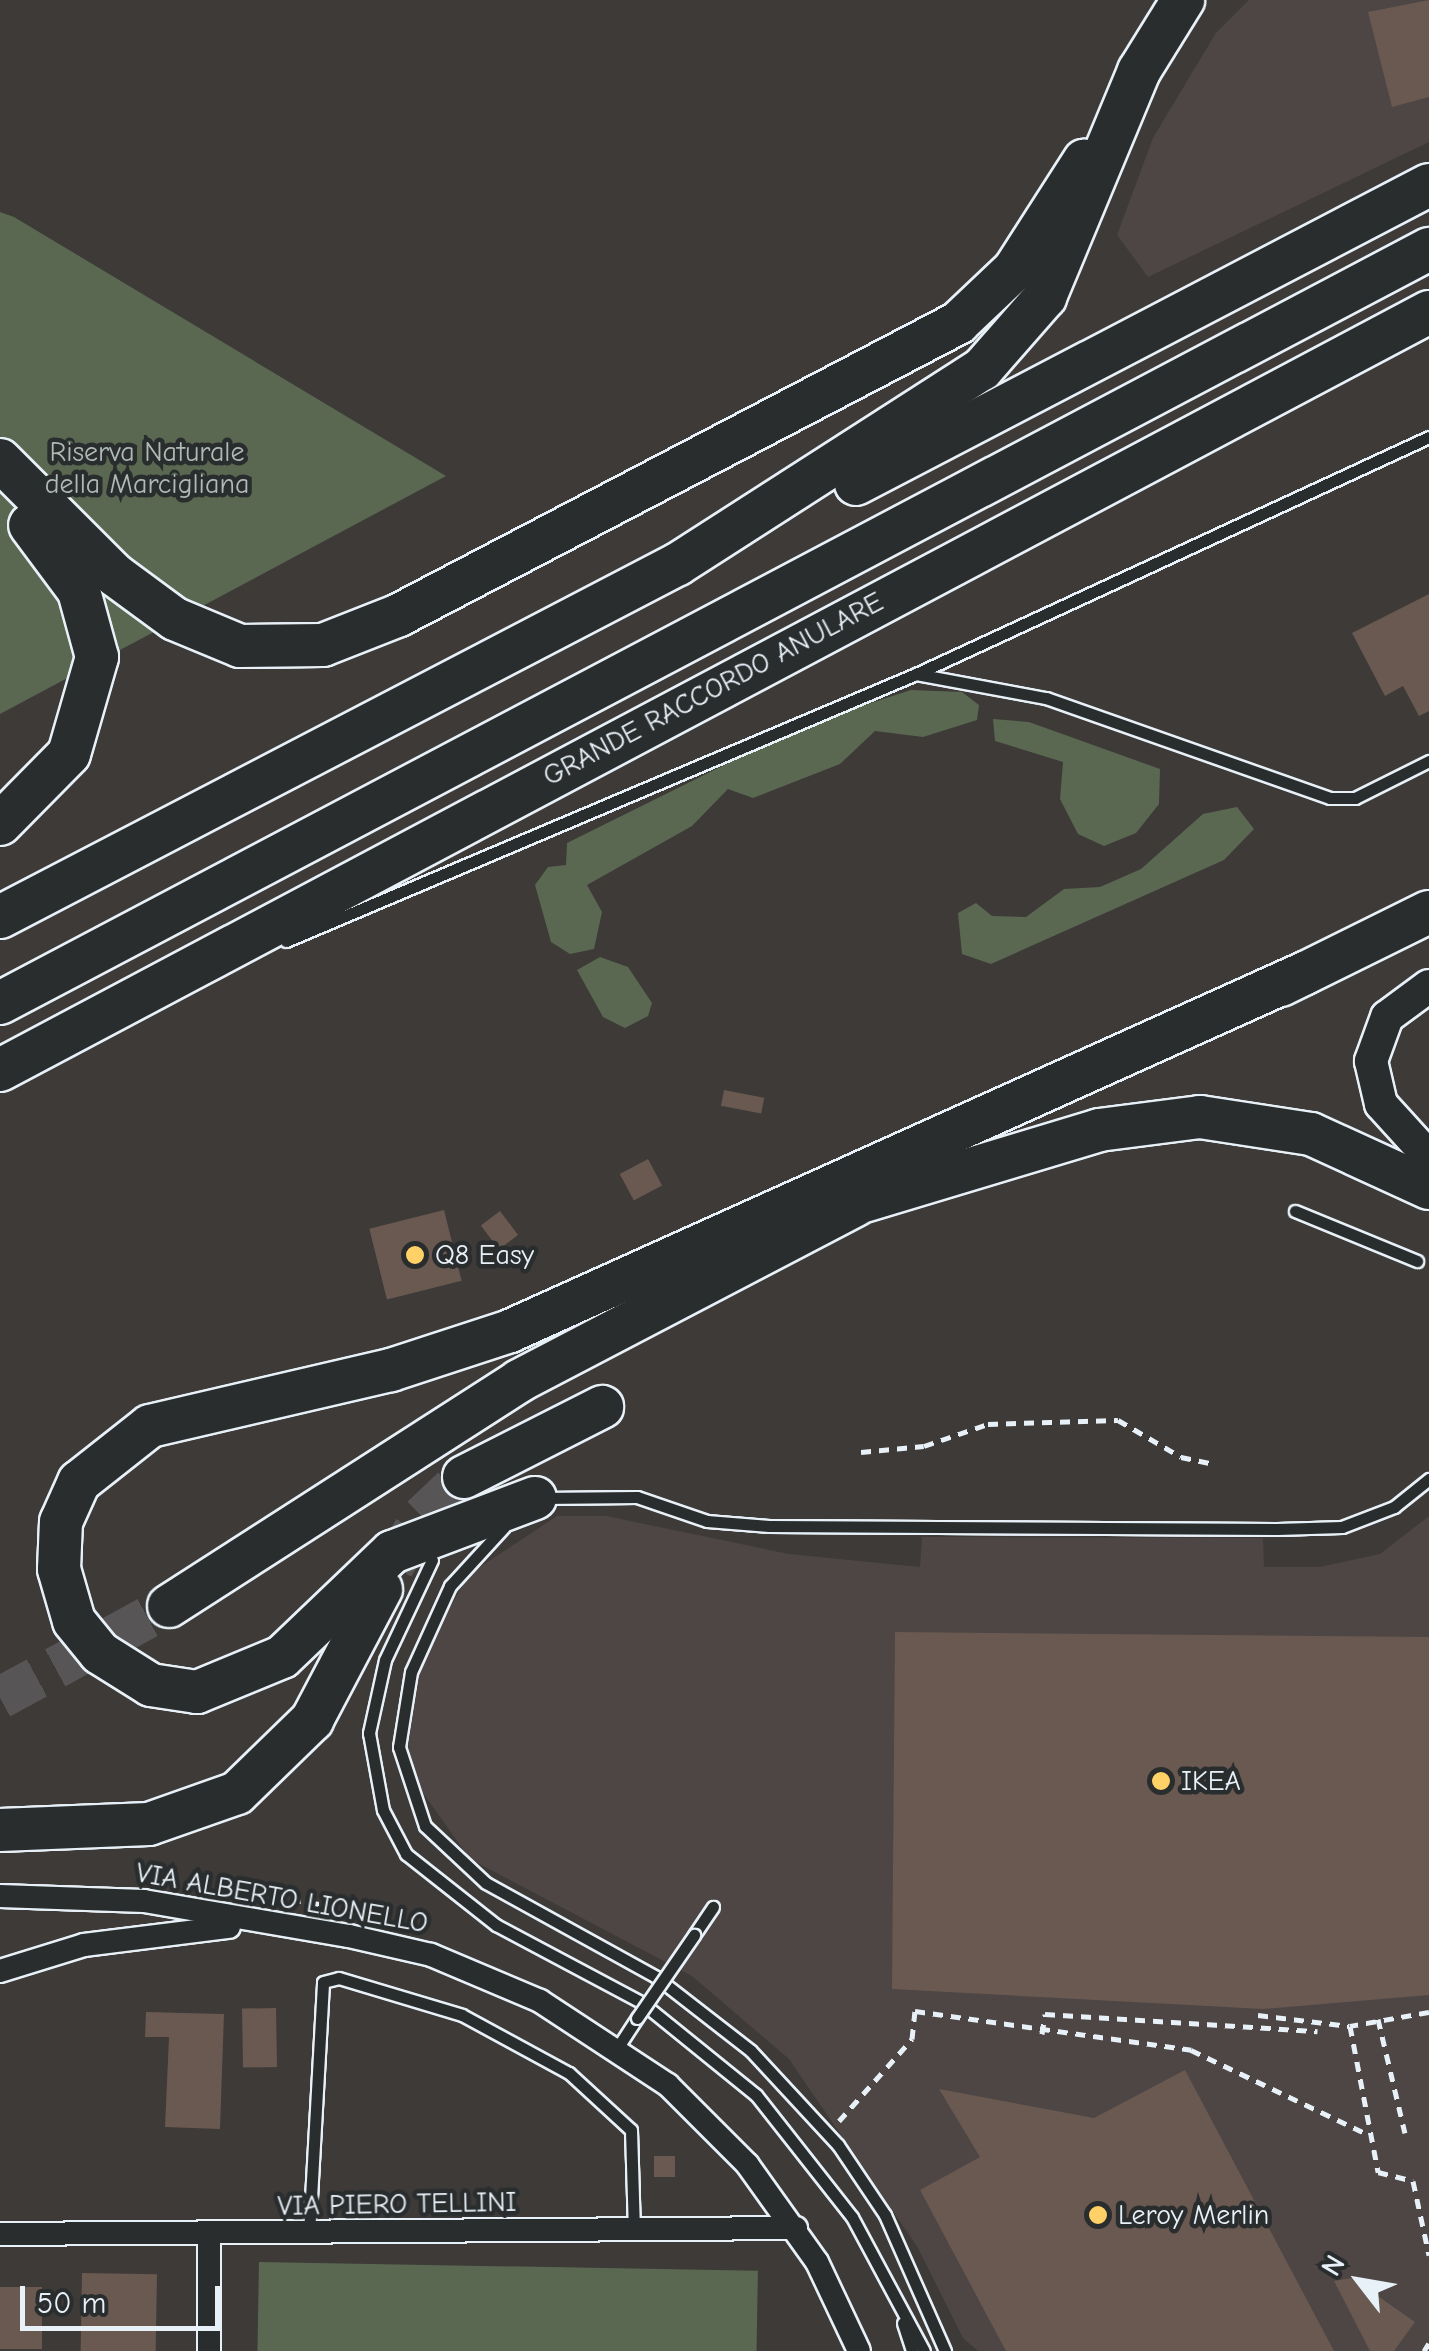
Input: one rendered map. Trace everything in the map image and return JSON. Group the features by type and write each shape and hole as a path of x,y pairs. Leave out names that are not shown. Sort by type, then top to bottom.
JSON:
{"highway":[{"path":"0,460 116,575 200,632 278,650 340,640 958,323 1014,270 1120,113 1183,0"},
{"path":"678,564 919,416 1010,344 1058,273 1120,113"},
{"path":"0,917 204,815 678,564 861,482 1429,185"},
{"name":"GRANDE RACCORDO ANULARE","path":"0,1003 251,869 520,733 1429,248"},
{"name":"GRANDE RACCORDO ANULARE","path":"15,1062 1429,312"},
{"path":"0,490 70,577 97,647 69,754 0,824"},
{"path":"168,1606 519,1381 1429,912"},
{"path":"535,1498 392,1552 282,1658 197,1692 151,1685 100,1653 74,1621 61,1582 61,1522 79,1482 150,1426 390,1370 510,1331 1305,973"},
{"path":"861,1202 1099,1130 1200,1117 1311,1134 1423,1182"},
{"path":"464,1477 602,1407"},
{"path":"0,1830 149,1824 237,1793 305,1730 381,1589"}],"main road":[{"path":"1423,1182 1381,1104 1371,1061 1387,1017 1429,986"}],"street":[{"name":"VIA ALBERTO LIONELLO","path":"0,1896 132,1900 258,1925 349,1936 470,1968 618,2048 688,2103 796,2228 859,2351"},
{"path":"0,1970 122,1938 258,1925"},
{"name":"VIA PIERO TELLINI","path":"0,2234 210,2236 796,2228"},
{"path":"209,2351 210,2236"}],"lane":[{"path":"15,1062 452,868 916,674 1429,437"},
{"path":"916,674 1046,698 1330,798 1355,798 1429,761"},
{"path":"1295,1212 1417,1261"},
{"path":"945,2351 885,2215 838,2145 761,2062 656,1977 486,1884 439,1845 415,1806 400,1732 418,1652 467,1564 535,1498 636,1497 707,1520 768,1526 1277,1529 1342,1527 1394,1508 1429,1480"},
{"path":"432,1560 385,1660 369,1733 383,1810 406,1854 440,1888 641,2002 728,2068 841,2202 924,2351"},
{"path":"618,2048 713,1907"},
{"path":"309,2234 323,1982 339,1978 462,2015 569,2072 631,2130 634,2230"},
{"path":"896,2300 912,2351"}],"path":[{"path":"860,1452 924,1446 988,1424 1118,1420 1181,1457 1214,1464"},
{"path":"838,2124 912,2039 915,2012 1042,2034 1191,2050 1371,2136"},
{"path":"1258,2015 1350,2026 1429,2012"},
{"path":"1042,2034 1045,2014 1317,2031"},
{"path":"1378,2019 1405,2133"},
{"path":"1350,2026 1378,2172 1413,2181 1429,2255"},
{"path":"1424,2351 1429,2343"}],"shaded area":[{"path":"1249,0 1429,0 1429,142 1148,277 1117,235 1153,138 1216,33"},
{"path":"557,1516 606,1516 789,1554 920,1567 922,1537 1263,1538 1264,1567 1320,1567 1380,1554 1429,1516 1429,2351 978,2351 963,2338 918,2248 789,2059 692,1976 470,1859 418,1786 407,1741 414,1686 433,1640 468,1575"}],"green space":[{"name":"Riserva Naturale della Marcigliana","path":"0,212 14,217 446,476 0,714"},
{"path":"911,690 962,692 979,705 977,720 923,737 875,731 840,764 753,798 728,789 692,826 587,885 602,912 594,949 570,954 551,942 535,885 548,867 566,865 567,843 809,723"},
{"path":"993,719 1029,722 1160,769 1159,804 1136,833 1104,846 1078,834 1060,799 1063,762 995,741"},
{"path":"1237,807 1254,829 1224,860 991,964 962,954 958,913 976,903 992,916 1026,917 1064,889 1100,887 1141,869 1203,814"},
{"path":"600,957 628,967 652,1003 648,1016 625,1028 603,1017 577,970"},
{"path":"259,2262 758,2271 757,2351 257,2351"}],"building":[{"path":"1429,0 1429,97 1392,107 1368,12"},
{"path":"1429,594 1429,711 1419,716 1403,686 1385,696 1352,633"},
{"path":"724,1090 764,1098 761,1114 721,1106"},
{"path":"648,1159 662,1185 634,1201 620,1174"},
{"name":"Q8 Easy","path":"444,1210 462,1281 387,1299 369,1229"},
{"path":"500,1211 518,1235 499,1249 481,1225"},
{"name":"IKEA","path":"895,1632 1429,1637 1429,1995 1263,2009 892,1989"},
{"path":"276,2008 277,2067 243,2068 242,2009"},
{"path":"146,2012 224,2014 220,2129 165,2127 169,2037 145,2037"},
{"name":"Leroy Merlin","path":"1185,2070 1334,2351 1006,2351 920,2190 980,2157 939,2089 1094,2118"},
{"path":"654,2156 675,2156 675,2177 654,2177"},
{"path":"82,2273 157,2274 156,2351 81,2351"},
{"path":"1352,2278 1415,2322 1394,2351 1370,2351 1334,2281"},
{"path":"0,2287 42,2287 42,2349 0,2349"}],"tunnel":[{"path":"393,1566 422,1517 464,1477"},
{"path":"0,1698 169,1606"}],"place":[{"name":"Q8 Easy","path":"415,1255"},
{"name":"IKEA","path":"1161,1781"},
{"name":"Leroy Merlin","path":"1098,2215"}]}
